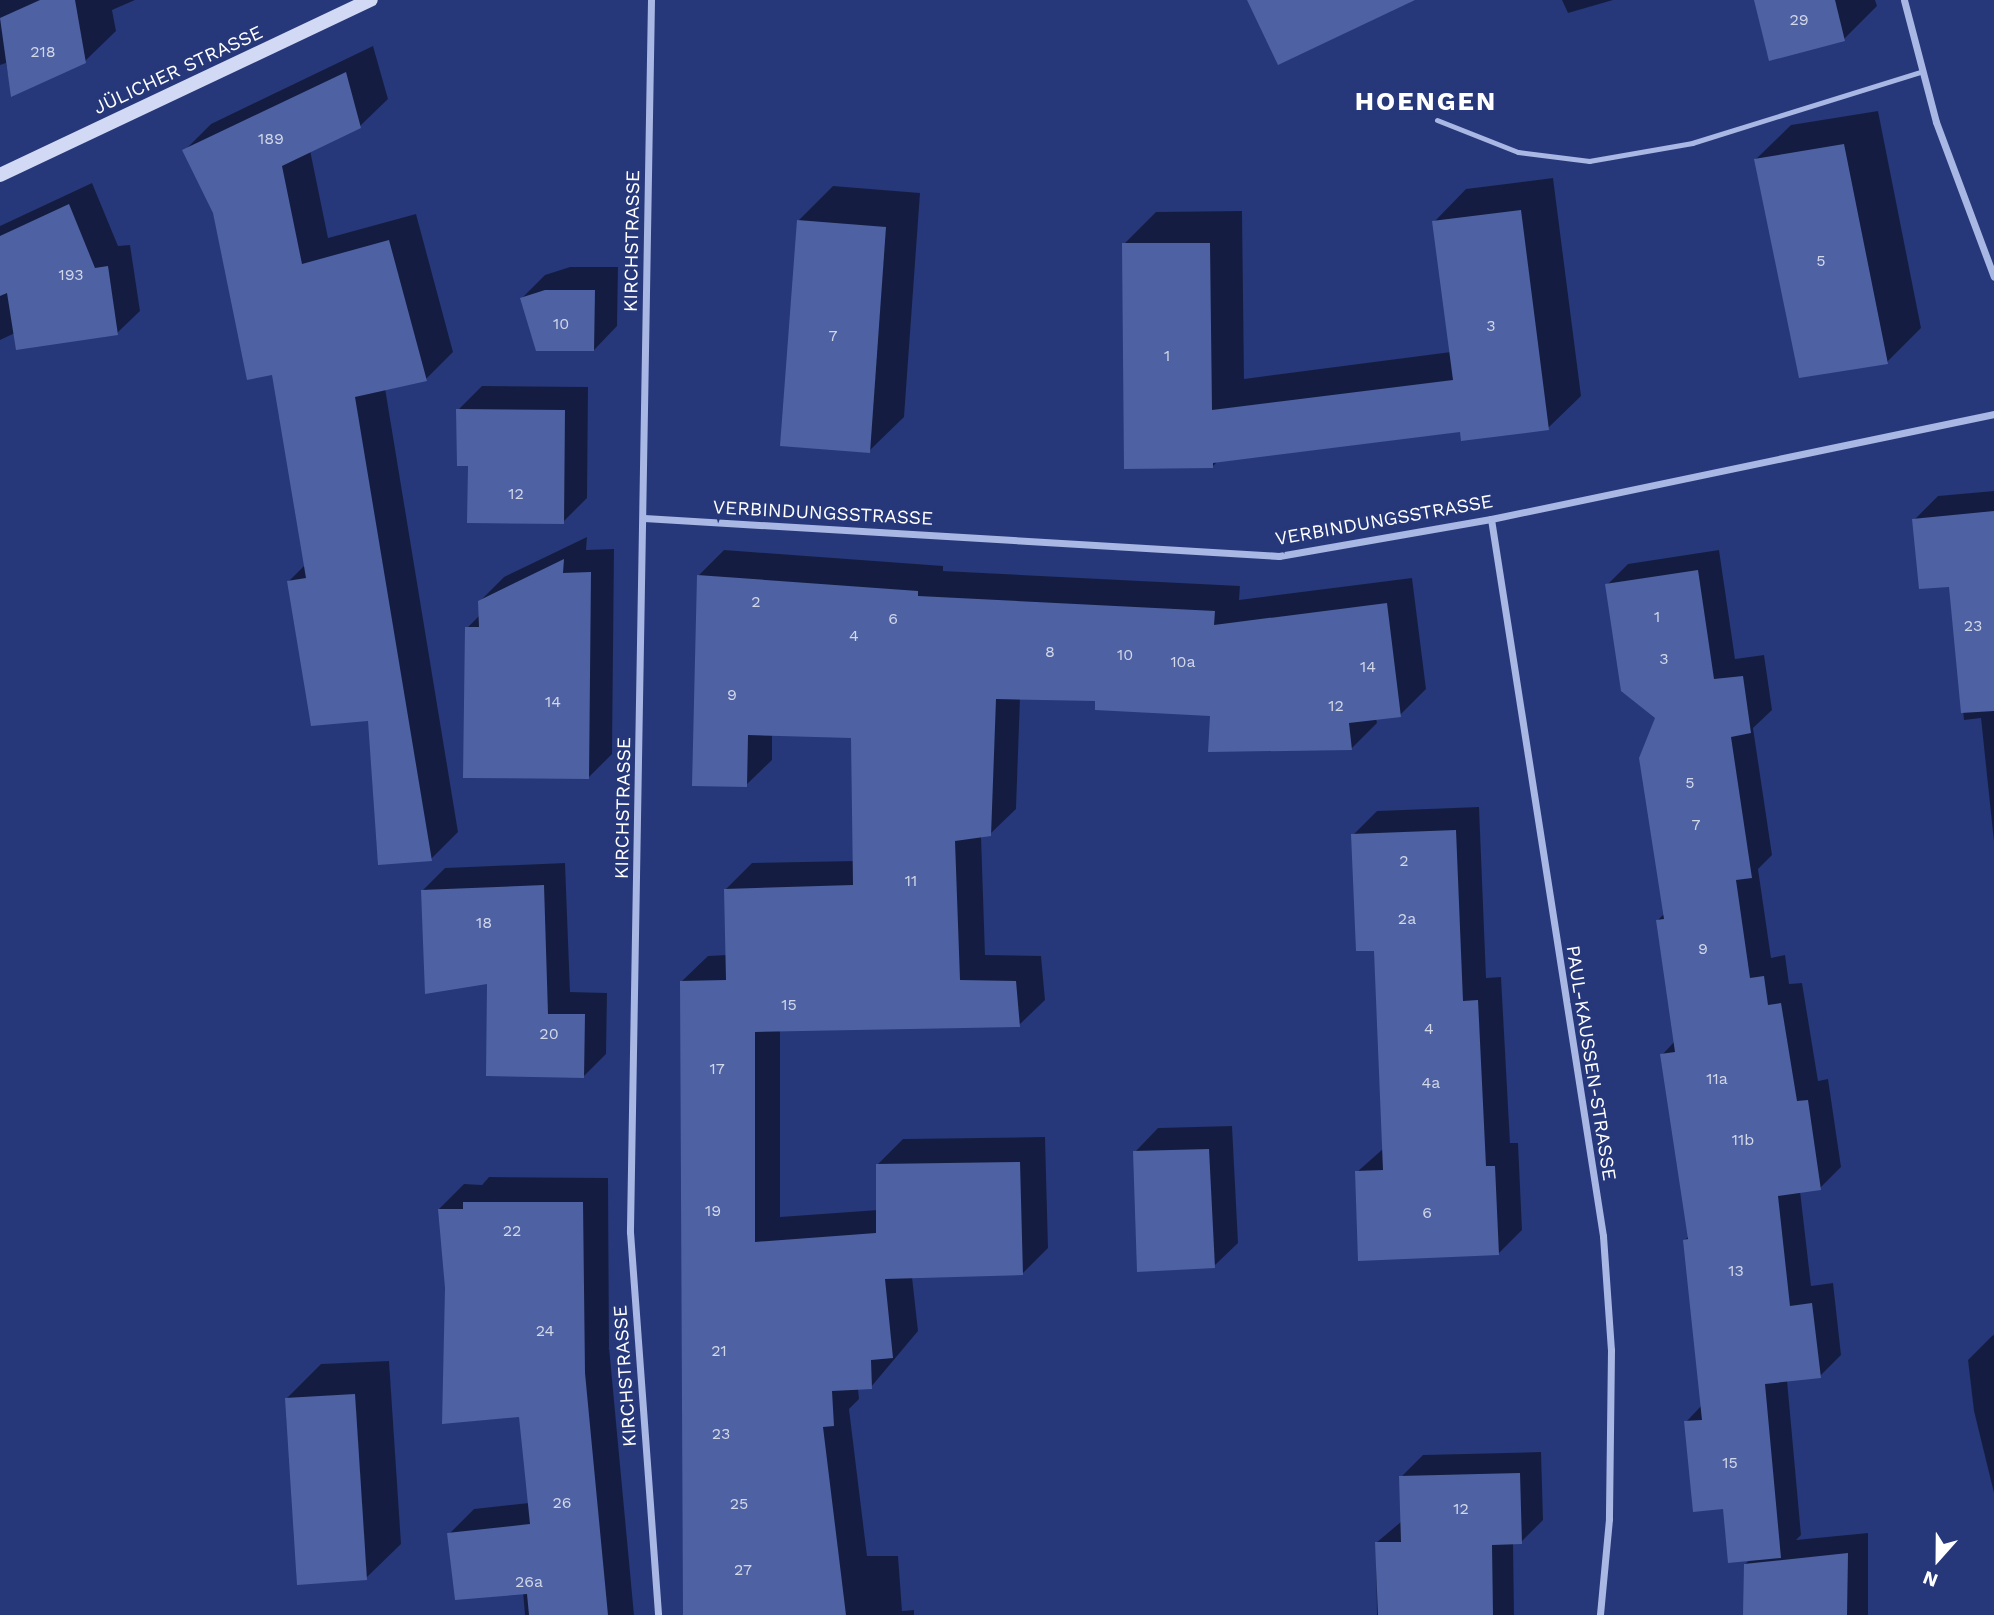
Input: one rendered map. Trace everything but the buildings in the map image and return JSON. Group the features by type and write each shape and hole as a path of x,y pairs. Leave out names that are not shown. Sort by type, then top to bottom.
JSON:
{"main road":[{"name":"JÜLICHER STRASSE","path":"0,175 372,0"}],"street":[{"name":"KIRCHSTRASSE","path":"651,0 630,1232 658,1615"},
{"path":"1904,0 1936,122 1994,277"},
{"name":"VERBINDUNGSSTRASSE","path":"644,518 1279,556 1491,519 1994,414"},
{"name":"PAUL-KAUSSEN-STRASSE","path":"1491,519 1603,1236 1611,1376 1609,1519 1600,1615"}],"lane":[{"path":"1437,120 1518,152 1589,161 1692,143 1923,71"}],"district":[{"name":"HOENGEN","path":"1426,102"}]}
